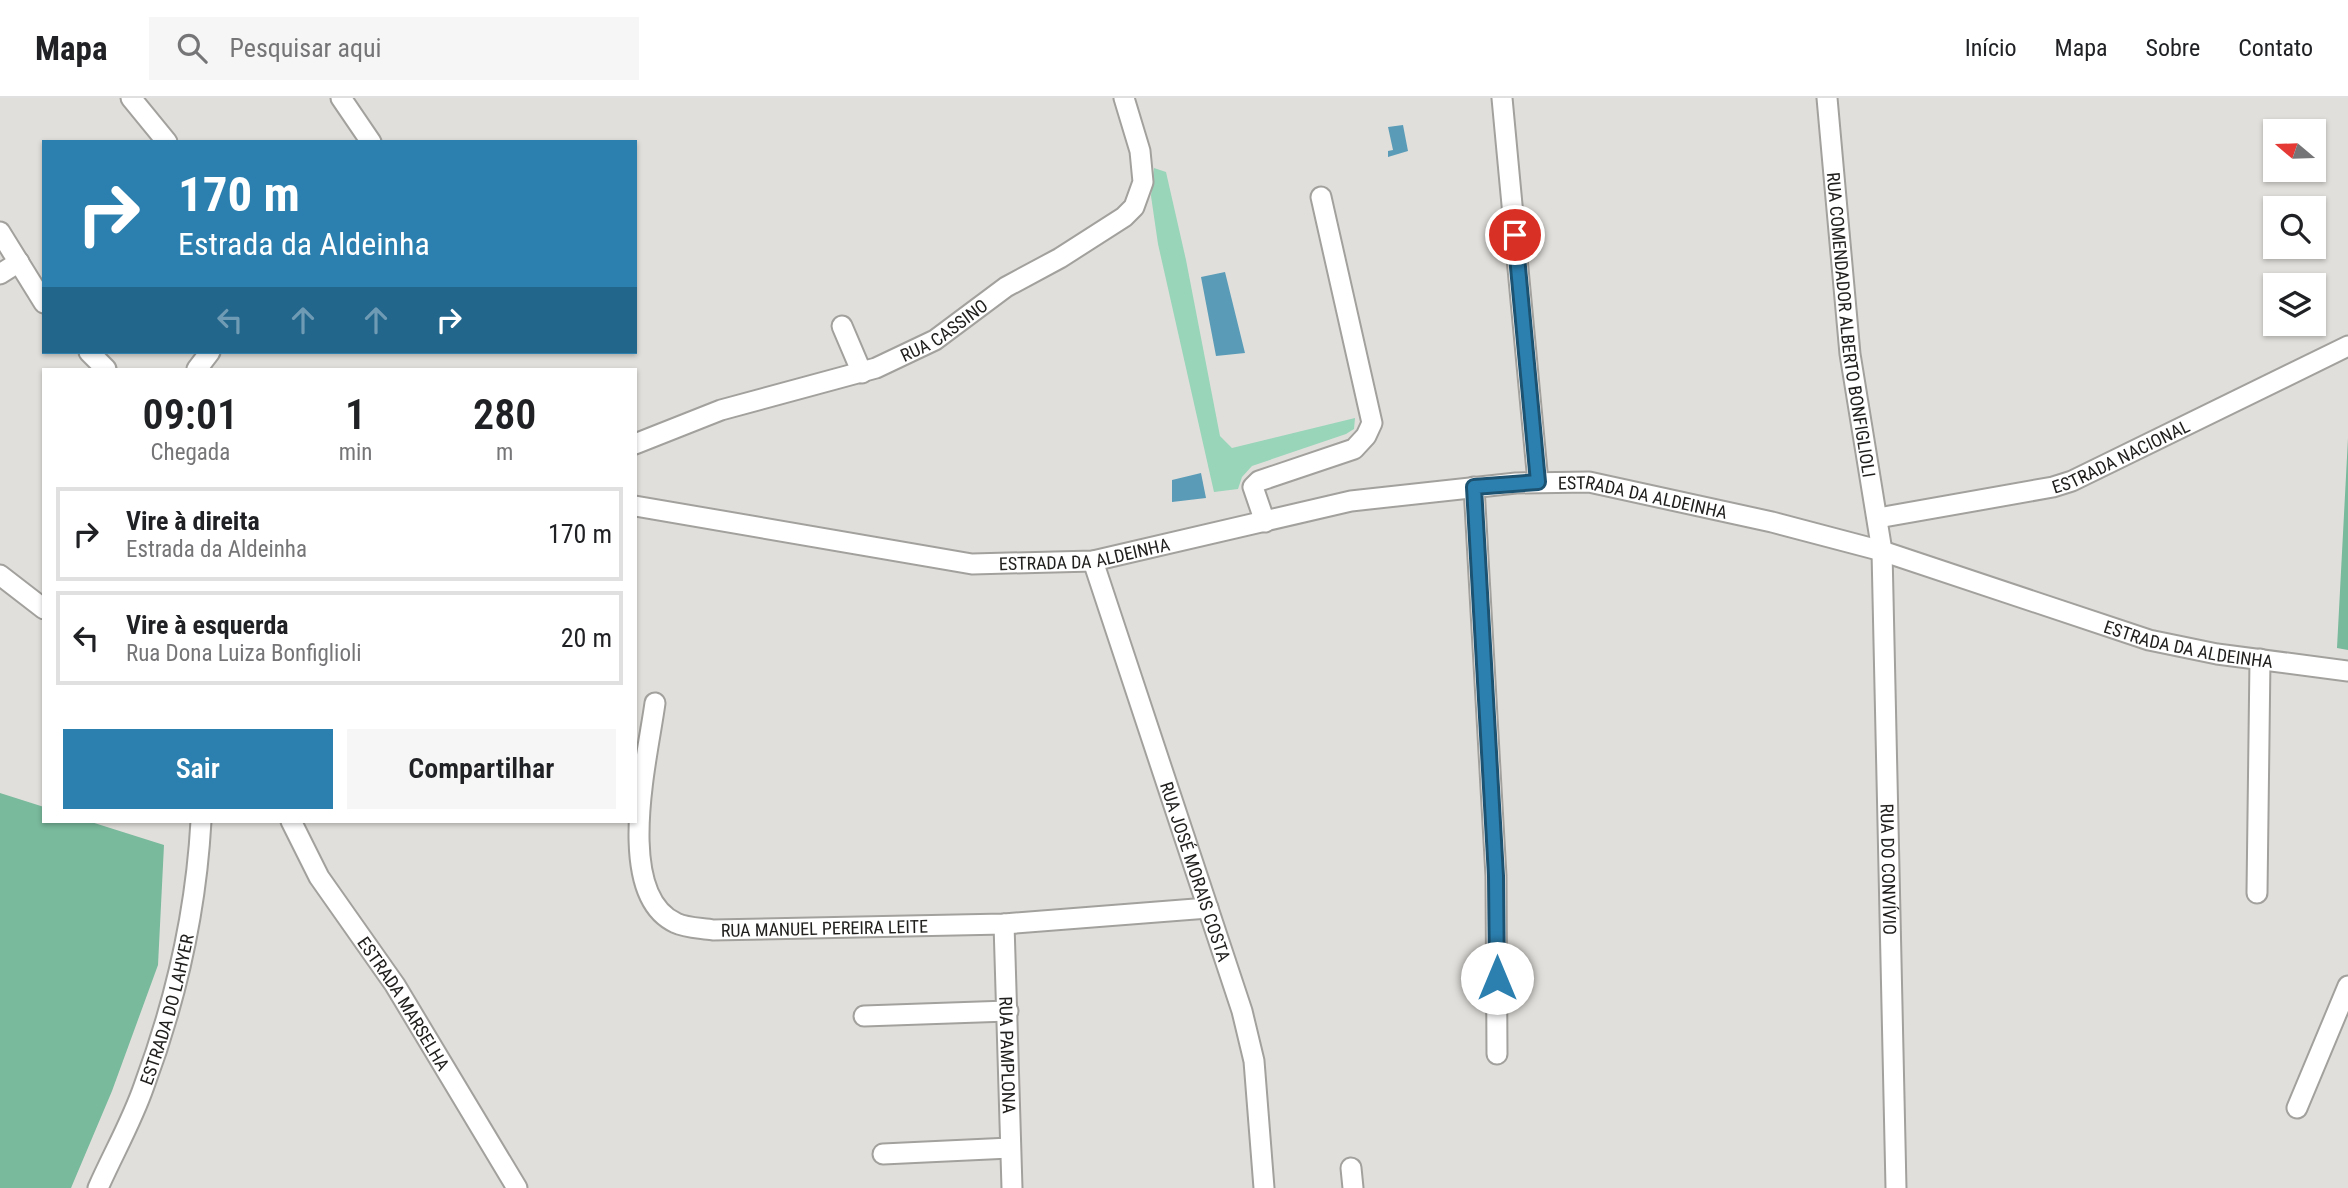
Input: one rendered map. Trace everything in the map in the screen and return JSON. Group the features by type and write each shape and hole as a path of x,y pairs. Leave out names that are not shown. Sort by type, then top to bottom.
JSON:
{"street":[{"path":"131,98 165,140"},
{"path":"341,98 370,140"},
{"path":"1502,98 1538,482"},
{"name":"RUA COMENDADOR ALBERTO BONFIGLIOLI","path":"1827,98 1850,354 1882,551"},
{"name":"RUA CASSINO","path":"637,443 721,410 862,373 935,340 1006,287 1060,258 1124,217 1134,207 1143,182 1140,151 1126,103"},
{"path":"1265,522 1253,494 1253,487 1259,481 1354,449 1366,436 1372,423 1321,197"},
{"path":"0,232 42,300"},
{"path":"0,274 19,261"},
{"path":"842,326 862,373"},
{"name":"ESTRADA NACIONAL","path":"1878,518 2053,487 2072,481 2348,346"},
{"path":"91,354 105,368"},
{"name":"ESTRADA DA ALDEINHA","path":"637,506 972,565 1093,561 1351,501 1474,487 1538,482 1588,482 1772,522 1882,551 2149,640 2348,671"},
{"path":"1474,487 1496,876 1497,1054"},
{"name":"RUA DO CONVÍVIO","path":"1882,551 1896,1188"},
{"name":"RUA JOSÉ MORAIS COSTA","path":"1093,561 1242,1011 1254,1061 1264,1188"},
{"path":"0,575 42,608"},
{"path":"2257,892 2260,659"},
{"name":"RUA MANUEL PEREIRA LEITE","path":"655,703 637,838 646,886 658,909 676,923 713,930 1004,924 1208,908"},
{"name":"ESTRADA DO LAHYER","path":"98,1188 144,1088 179,978 198,870 201,823"},
{"name":"ESTRADA MARSELHA","path":"292,823 319,877 395,985 517,1188"},
{"name":"RUA PAMPLONA","path":"1004,924 1012,1188"},
{"path":"2297,1108 2348,986"},
{"path":"864,1016 1008,1011"},
{"path":"883,1154 1010,1149"},
{"path":"1351,1168 1353,1188"}],"green space":[{"path":"1154,168 1166,172 1220,436 1232,448 1355,418 1354,429 1346,434 1252,466 1242,477 1238,489 1214,492 1158,244 1151,196"},
{"path":"2348,438 2348,650 2337,648"},
{"path":"0,793 42,806 42,823 94,823 164,845 158,965 112,1091 71,1188 0,1188"}],"water":[{"path":"1403,125 1408,151 1388,157 1388,151 1393,150 1388,127"},
{"path":"1225,272 1245,353 1216,356 1201,277"},
{"path":"1201,473 1206,498 1172,502 1172,480"}],"route":[{"path":"1497,978 1496,876 1474,487 1538,482 1515,235"}]}
